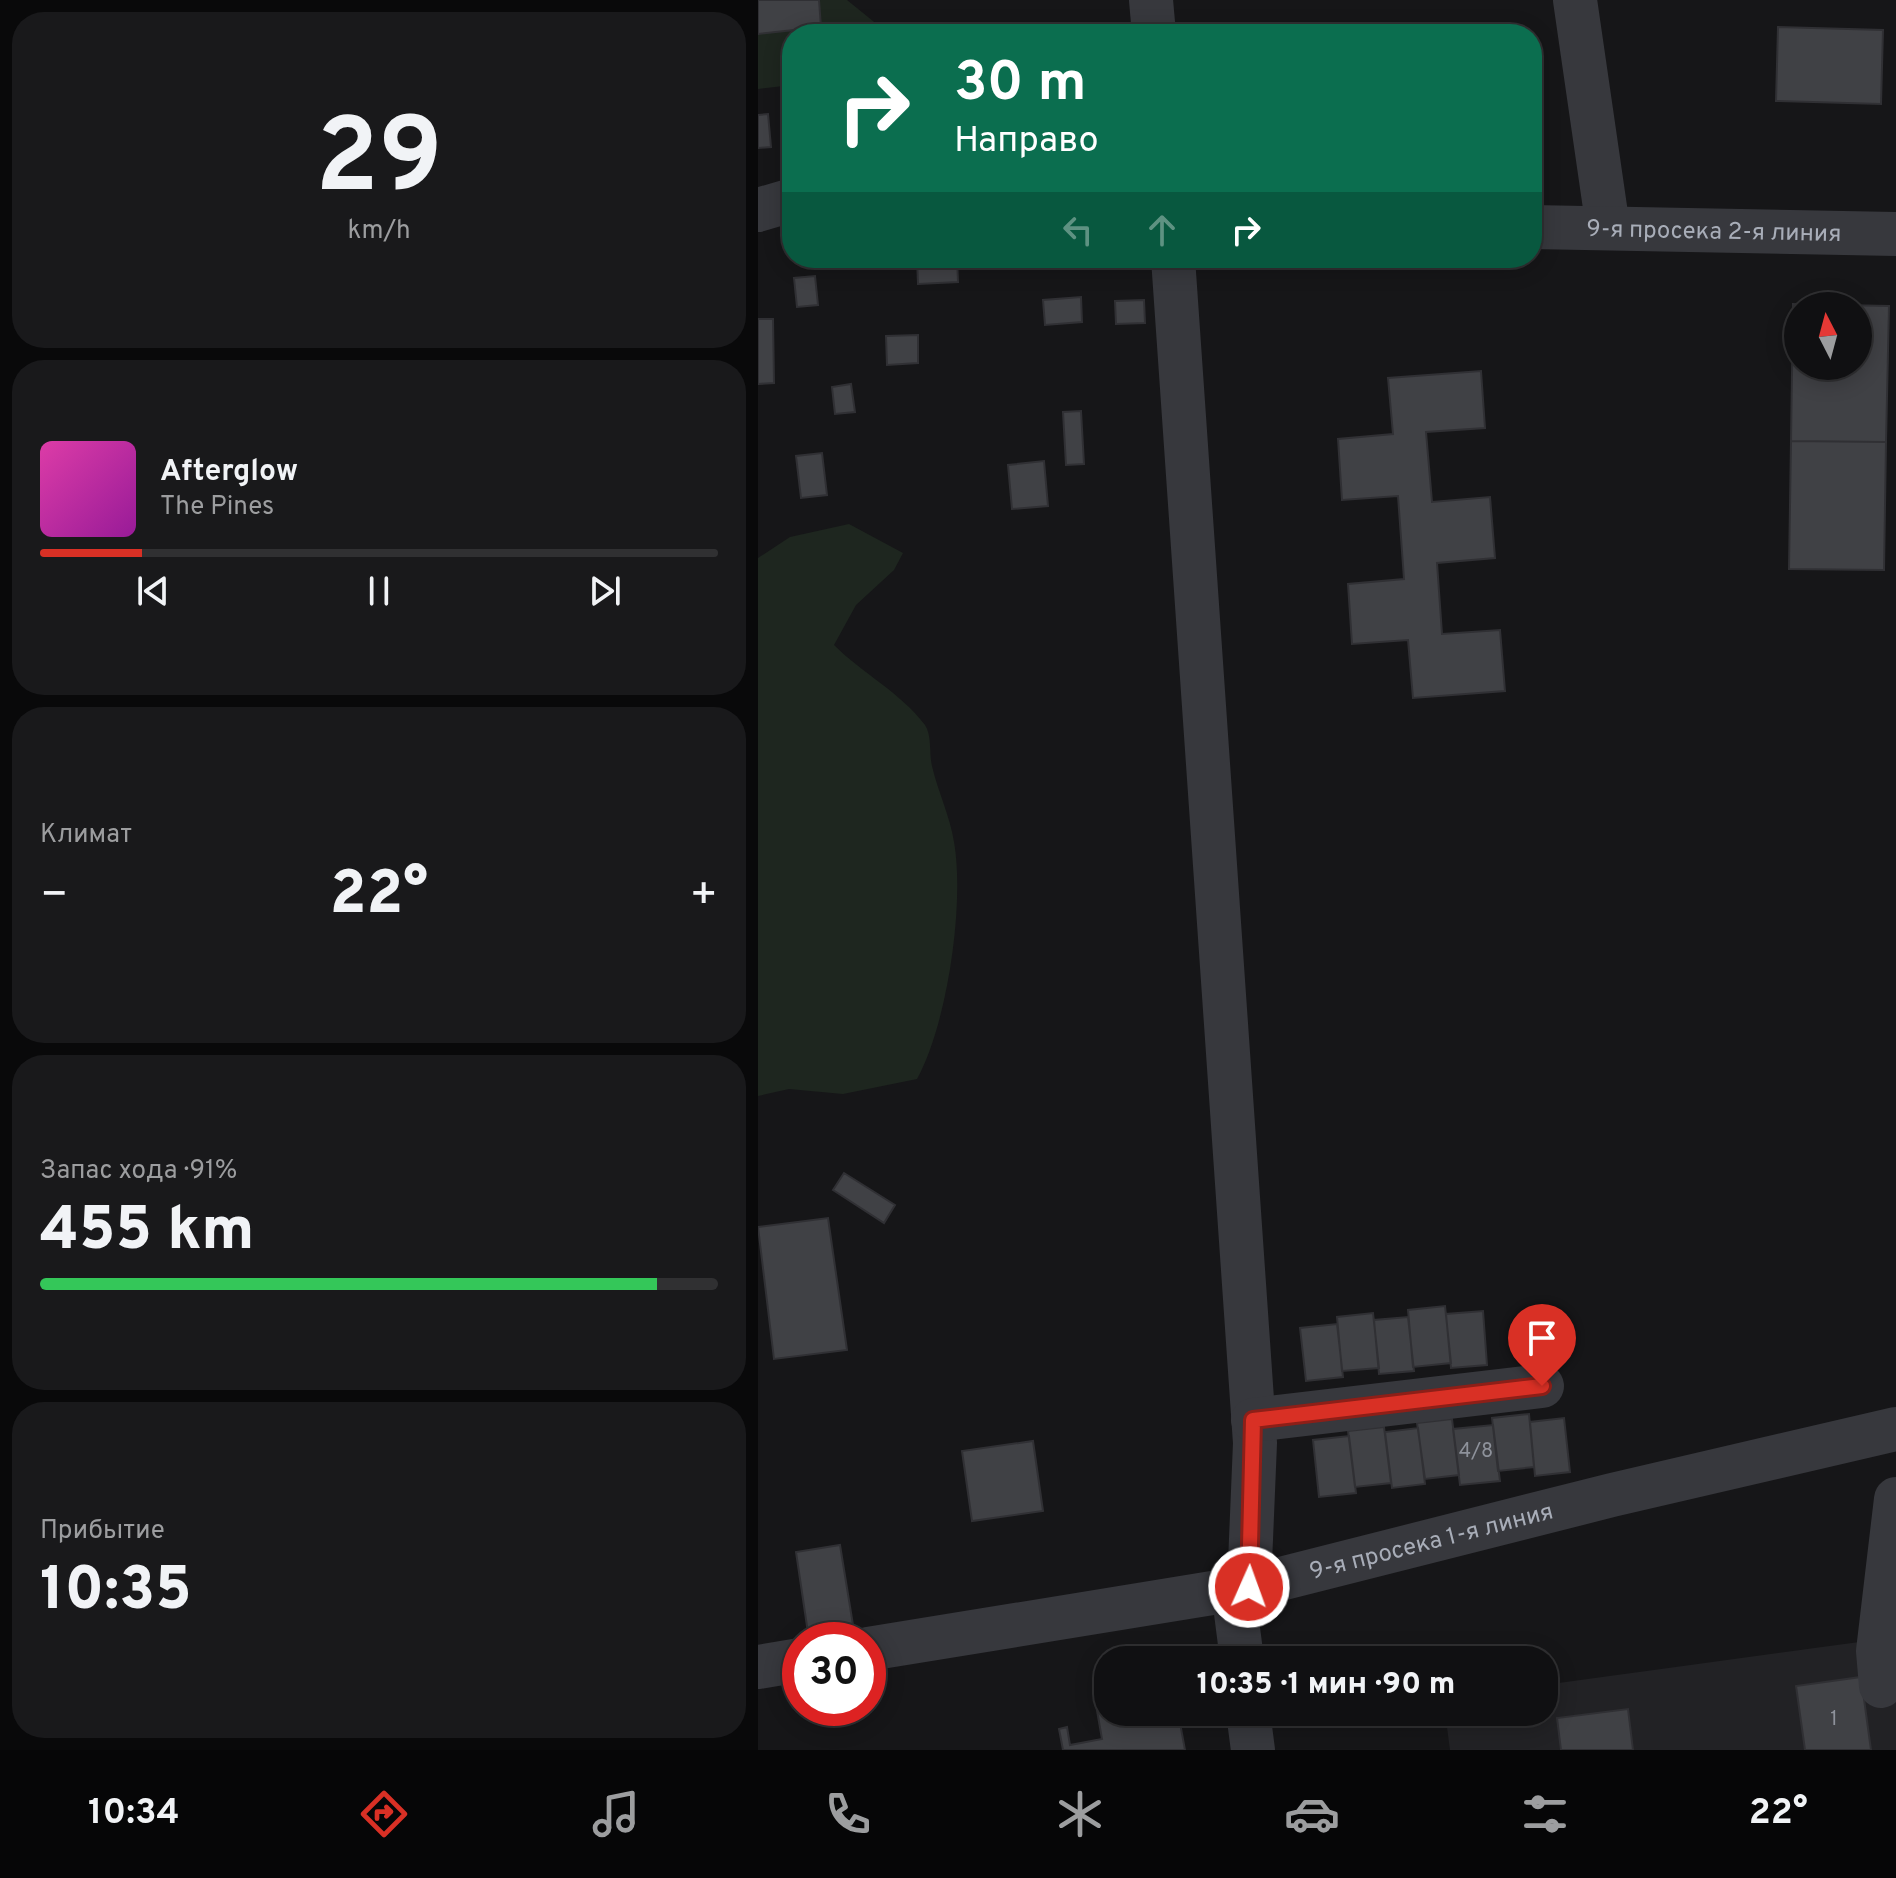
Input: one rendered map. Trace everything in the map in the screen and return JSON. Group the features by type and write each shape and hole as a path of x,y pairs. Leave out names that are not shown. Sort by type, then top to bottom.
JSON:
{"street":[{"path":"1151,0 1153,24"},
{"path":"1575,0 1608,228"},
{"path":"758,210 782,203"},
{"name":"9-я просека 2-я линия","path":"1542,227 1896,234"},
{"path":"1174,268 1253,1420 1241,1588 1242,1646"},
{"path":"1253,1420 1542,1386"},
{"name":"9-я просека 1-я линия","path":"886,1646 1241,1588 1612,1495 1896,1429"},
{"path":"1881,1686 1878,1651 1896,1499"},
{"path":"758,1667 782,1663"},
{"path":"1250,1726 1253,1750"}],"shaded area":[{"path":"758,0 847,0 877,24 782,24 782,86 758,89"},
{"path":"849,524 903,553 894,570 856,605 834,645 904,703 927,729 932,766 952,832 957,868 951,964 937,1028 917,1079 843,1094 789,1089 758,1096 758,558 790,537"},
{"path":"1896,1637 1896,1750 1450,1750 1447,1726 1558,1726 1558,1683"}],"building":[{"path":"758,0 819,0 821,24 782,24 782,31 758,34"},
{"path":"1778,27 1883,30 1881,104 1776,101"},
{"path":"768,114 771,147 758,148 758,115"},
{"path":"917,268 957,268 958,282 918,284"},
{"path":"815,276 818,305 797,307 794,278"},
{"path":"1081,297 1082,322 1045,325 1043,300"},
{"path":"1144,300 1145,323 1116,324 1115,301"},
{"path":"1872,306 1889,306 1886,442 1791,441 1792,380 1872,380"},
{"path":"758,319 773,319 774,383 758,384"},
{"path":"918,335 918,363 887,365 886,336"},
{"path":"1481,371 1485,428 1426,432 1432,502 1490,497 1495,558 1437,563 1442,634 1500,630 1505,691 1413,698 1408,640 1352,644 1348,584 1404,579 1398,496 1342,500 1338,439 1393,434 1388,378"},
{"path":"851,384 855,412 835,414 832,387"},
{"path":"1081,411 1084,464 1066,465 1063,412"},
{"path":"1791,441 1886,442 1884,570 1789,569"},
{"path":"822,453 827,495 801,498 796,456"},
{"path":"1044,461 1048,506 1012,509 1008,465"},
{"path":"844,1173 895,1205 884,1223 833,1190"},
{"path":"828,1218 847,1350 774,1359 758,1227"},
{"path":"1445,1306 1451,1363 1413,1367 1408,1310"},
{"path":"1483,1311 1487,1365 1451,1368 1446,1314"},
{"path":"1373,1313 1379,1368 1342,1371 1337,1317"},
{"path":"1408,1317 1414,1371 1379,1374 1374,1320"},
{"path":"1337,1324 1343,1377 1306,1381 1300,1328"},
{"path":"1529,1414 1534,1467 1498,1471 1492,1418"},
{"path":"1564,1418 1570,1472 1535,1476 1530,1422"},
{"path":"1452,1419 1459,1475 1425,1479 1417,1423"},
{"path":"1493,1425 1500,1481 1460,1485 1453,1429"},
{"path":"1384,1427 1391,1483 1355,1487 1348,1431"},
{"path":"1418,1428 1425,1484 1392,1488 1385,1432"},
{"path":"1349,1436 1356,1493 1319,1497 1313,1440"},
{"path":"1033,1441 1043,1511 972,1521 962,1451"},
{"path":"840,1545 853,1622 806,1622 796,1552"},
{"path":"1861,1677 1871,1750 1805,1750 1796,1686"},
{"path":"1628,1709 1633,1750 1561,1750 1558,1718"},
{"path":"1100,1726 1181,1726 1185,1750 1063,1750 1059,1729 1067,1727 1070,1745 1102,1739"}],"route":[{"path":"1249,1587 1255,1443 1253,1420 1542,1386"}]}
